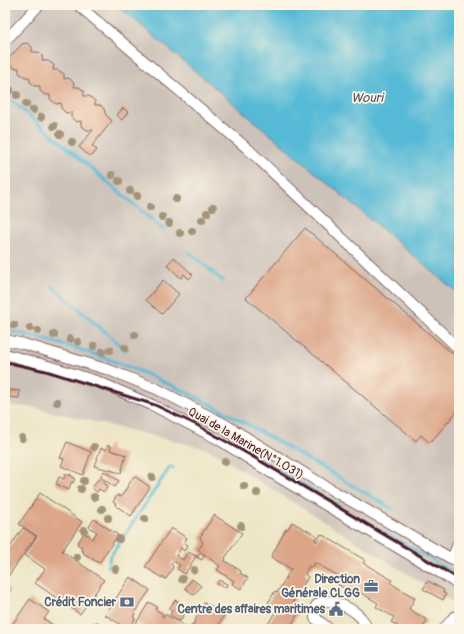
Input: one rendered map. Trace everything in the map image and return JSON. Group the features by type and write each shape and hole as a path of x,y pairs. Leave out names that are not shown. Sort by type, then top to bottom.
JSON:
{"street":[{"path":"5,41 39,5"},
{"path":"78,5 248,149 459,349"},
{"name":"Quai de la Marine(N°1.031)","path":"5,340 24,344 109,370 157,388 226,426 330,489 455,561"},
{"name":"Quai de la Marine(N°1.031)","path":"5,354 99,382 152,405 218,439 270,472 459,585"},
{"path":"455,561 459,542"},
{"path":"329,629 315,618 316,606 323,600 334,602 355,611 366,624 367,629"},
{"path":"444,629 454,616"}],"shaded area":[{"path":"5,5 117,5 459,294 459,606 208,449 36,408 5,405"}],"water":[{"name":"Wouri","path":"117,5 459,5 459,294"}],"building":[{"path":"27,43 32,47 32,52 38,52 42,56 43,61 48,61 54,65 53,70 58,70 64,74 64,79 69,78 74,83 74,87 79,87 84,91 84,96 89,96 95,101 95,105 100,105 112,121 92,146 97,150 92,156 90,154 89,156 79,147 93,130 87,130 81,126 81,121 76,122 71,117 71,112 66,113 61,108 61,103 56,104 50,99 50,95 45,95 40,91 40,86 35,86 30,82 29,77 25,77 19,73 19,68 14,68 9,64 9,58 22,44"},
{"path":"123,108 128,112 122,120 117,115"},
{"path":"305,228 459,359 459,409 430,443 421,435 416,441 246,298"},
{"path":"174,257 193,275 189,279 184,274 181,278 167,265"},
{"path":"163,280 179,294 162,314 146,300"},
{"path":"10,390 20,391 19,398 9,397"},
{"path":"67,442 91,452 83,475 61,466 64,459 60,458"},
{"path":"108,445 111,446 110,450 126,455 121,473 94,466 101,448 106,450"},
{"path":"104,471 119,481 115,487 100,477"},
{"path":"65,474 69,476 70,474 75,478 73,483 71,482 69,490 56,484 59,477 64,479"},
{"path":"134,476 150,487 131,516 113,502 117,495 121,497"},
{"path":"98,479 108,486 104,492 99,489 97,492 92,488"},
{"path":"40,493 82,522 62,551 104,580 80,614 35,583 45,569 25,555 37,536 19,524"},
{"path":"214,515 242,533 225,558 225,561 241,571 240,573 248,578 241,589 232,584 234,581 217,570 220,566 198,550 203,543 200,537"},
{"path":"94,519 118,535 99,563 83,553 84,552 81,550 82,547 77,544 84,533 87,535 88,534 92,539 97,532 89,527"},
{"path":"292,522 317,536 315,540 317,542 321,534 365,560 363,563 392,580 390,583 415,598 409,609 427,620 422,629 397,629 399,627 391,622 394,617 376,607 378,603 353,588 351,592 337,584 341,577 315,563 312,568 309,566 305,574 308,577 293,602 302,607 289,629 265,629 277,609 268,603 275,591 277,593 291,569 271,557 286,529 288,529"},
{"path":"23,528 36,536 7,578 5,576 5,554"},
{"path":"171,528 187,538 184,543 188,545 184,551 181,548 176,556 183,560 188,552 196,556 185,574 177,569 180,565 173,561 171,564 173,566 172,570 166,579 145,567"},
{"path":"199,553 204,556 202,560 197,557"},
{"name":"Crédit Foncier","path":"130,577 150,590 134,613 135,614 133,617 135,619 130,627 127,624 125,627 105,615"},
{"path":"192,579 201,586 194,595 185,588"},
{"path":"219,580 227,584 226,588 217,584"},
{"path":"428,581 444,590 443,593 446,594 443,600 423,589"},
{"path":"5,586 10,590 5,598"},
{"path":"30,599 49,612 44,619 59,629 9,629"},
{"path":"175,600 188,608 180,621 170,615 172,611 169,609"},
{"path":"149,602 157,607 155,609 163,614 162,616 164,617 165,614 188,628 149,629 136,623"},
{"path":"204,603 225,614 216,629 189,629 192,624 193,625"},
{"path":"98,622 100,629 81,629 80,626"}],"waterway":[{"path":"5,95 163,229"},
{"path":"190,253 223,281"},
{"path":"52,286 126,350"},
{"path":"5,330 82,350 139,371 173,386 250,426 393,509"},
{"path":"246,451 338,505"},
{"path":"109,567 110,557 170,467 173,468"},
{"path":"382,531 459,576"},
{"path":"448,617 455,607"}],"railway":[{"path":"5,362 46,371 155,405 197,425 459,579"}],"place":[{"name":"Direction Générale CLGG","path":"371,586"},
{"name":"Crédit Foncier","path":"127,602"},
{"name":"Centre des affaires maritimes","path":"336,609"}]}
